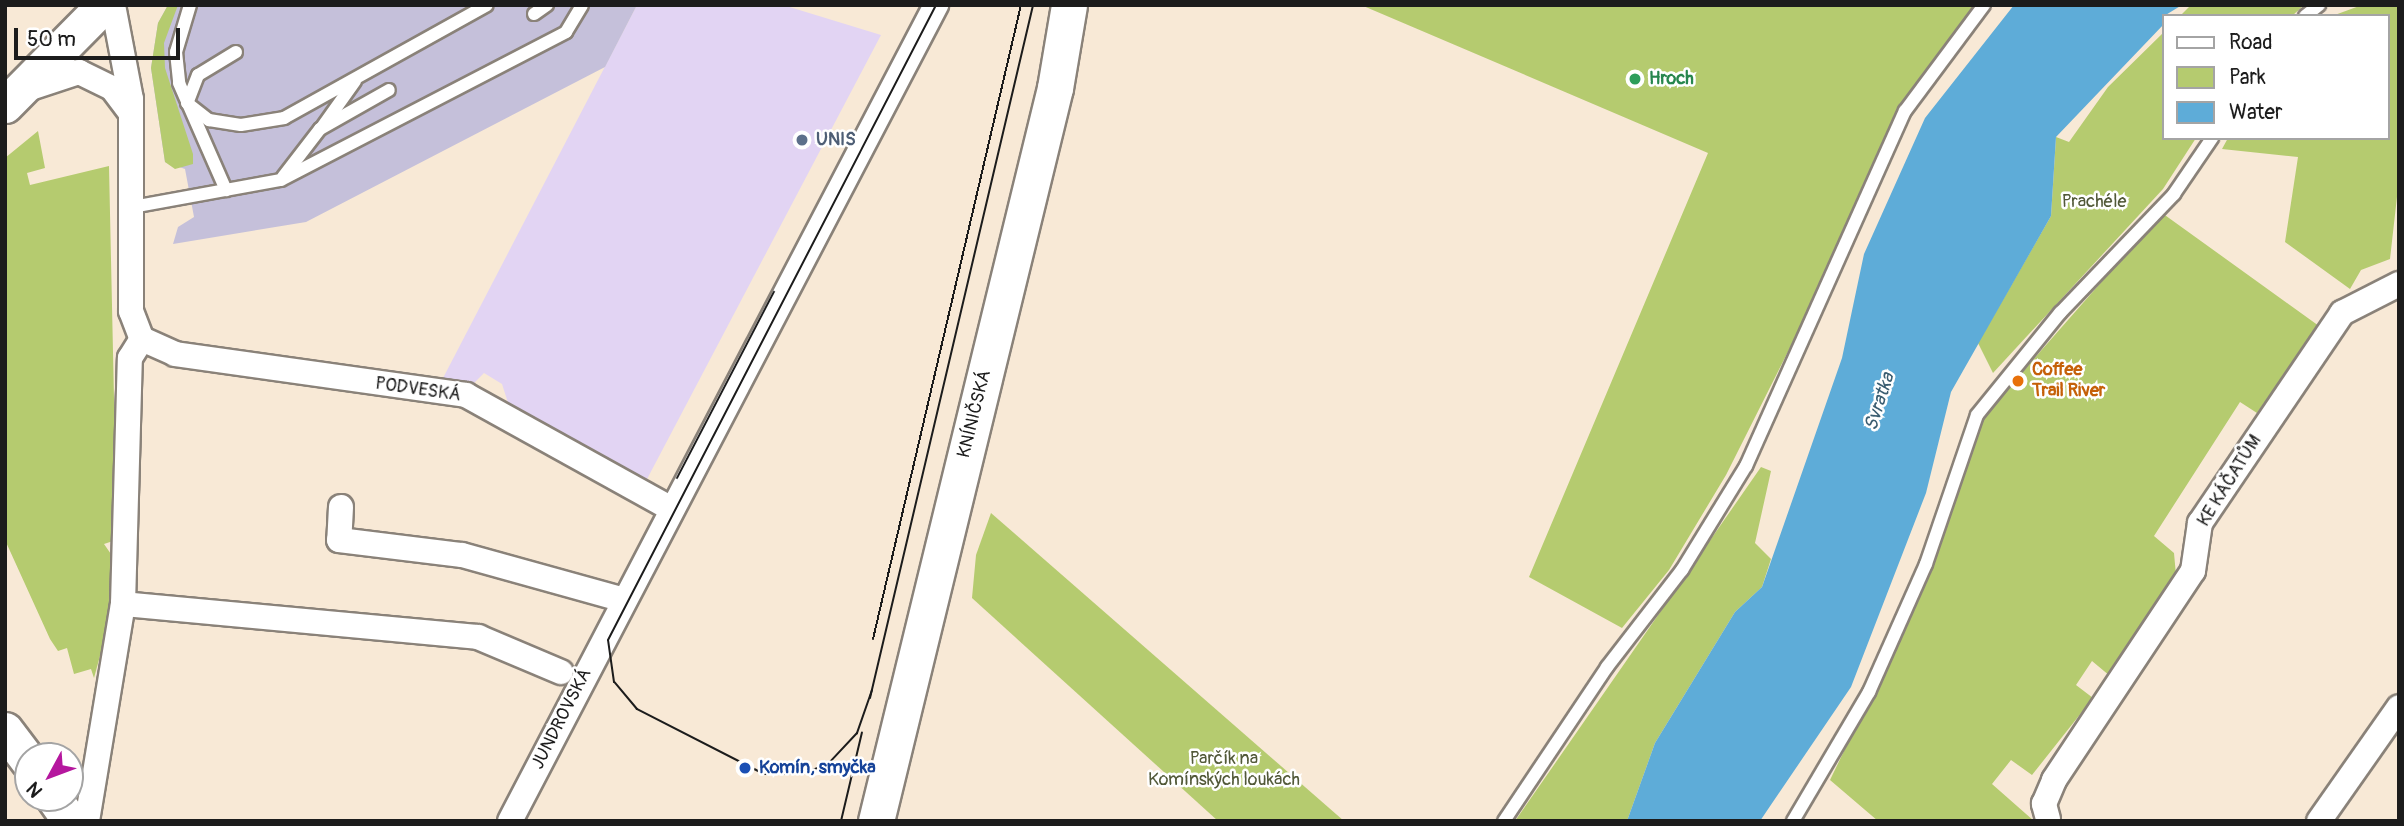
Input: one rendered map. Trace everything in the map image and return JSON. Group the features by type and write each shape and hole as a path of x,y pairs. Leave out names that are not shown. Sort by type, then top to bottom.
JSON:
{"main road":[{"path":"16,97 104,5"},
{"name":"KNÍNIČSKÁ","path":"876,821 1055,88 1069,5"}],"street":[{"path":"87,821 99,731 123,604 130,358 142,339 131,311 131,114 113,5"},
{"name":"JUNDROVSKÁ","path":"510,821 936,5"},
{"path":"16,97 79,72 111,88 131,114"},
{"name":"KE KÁČATŮM","path":"2048,819 2044,804 2054,780 2193,571 2200,523 2342,313 2399,284"},
{"name":"PODVESKÁ","path":"142,339 175,354 466,395 672,509"},
{"path":"341,507 338,540 462,555 619,608"},
{"path":"123,604 478,637 561,672"},
{"path":"2319,821 2399,706"}],"lane":[{"path":"190,5 176,52 187,103 226,190"},
{"path":"187,103 209,120 241,125 284,117 487,5"},
{"path":"534,14 547,5"},
{"path":"132,206 281,180 566,32 582,5"},
{"path":"1504,821 1607,667 1682,570 1746,466 1905,111 1984,5"},
{"path":"187,103 198,75 236,52"},
{"path":"281,180 357,78"},
{"path":"320,129 389,90"},
{"path":"1793,821 1869,692 1926,564 1977,415 2060,313 2174,194 2211,140"}],"shaded area":[{"path":"168,5 637,5 605,67 306,222 173,244 178,227 194,217 185,169 165,162 151,68 158,23"},
{"name":"UNIS","path":"637,5 783,5 881,35 646,481 510,409 502,384 484,373 472,385 442,380"}],"green space":[{"path":"168,5 178,5 164,43 165,68 193,154 193,164 175,169 165,162 151,68 158,23"},
{"path":"1361,5 1977,5 1899,106 1838,252 1726,475 1669,570 1622,628 1529,577 1708,153"},
{"path":"2191,5 2304,5 2294,14 2182,14"},
{"path":"2362,5 2399,5 2398,188 2390,259 2361,270 2350,289 2285,242 2298,157 2222,149 2227,140 2390,140 2390,14 2337,14"},
{"name":"Prachéle","path":"2162,34 2162,140 2195,140 2163,189 1993,373 1978,343 2051,216 2056,137 2069,142 2108,87"},
{"path":"38,131 45,168 27,173 30,185 109,166 115,445 113,541 104,544 113,557 113,608 94,678 91,669 74,674 67,648 58,651 50,639 5,540 5,158"},
{"path":"2162,213 2319,326 2257,413 2240,402 2154,536 2174,553 2176,575 2110,676 2092,661 2076,685 2093,698 2032,775 2011,760 1992,784 2034,821 1878,821 1830,780 1933,567 1981,419"},
{"path":"1761,467 1771,471 1755,543 1771,559 1762,587 1735,612 1655,743 1627,821 1515,821"},
{"name":"Parčík na Komínských loukách","path":"991,513 1344,821 1218,821 972,598 976,555"}],"water":[{"name":"Svratka","path":"2014,5 2182,5 2167,14 2162,14 2162,26 2056,137 2051,216 1951,392 1926,493 1851,687 1760,821 1627,821 1655,743 1735,612 1762,587 1842,358 1864,254 1925,118"}],"tram line":[{"path":"872,690 857,733 828,764 802,774 764,774 637,709 614,682 608,640 936,5"},
{"path":"873,639 1021,5"},
{"path":"870,698 1033,5"},
{"path":"677,478 774,292"},
{"path":"841,821 862,732"}],"place":[{"name":"Hroch","path":"1635,79"},
{"name":"UNIS","path":"802,140"},
{"name":"Coffee Trail River","path":"2018,381"},
{"name":"Komín, smyčka","path":"745,768"}]}
